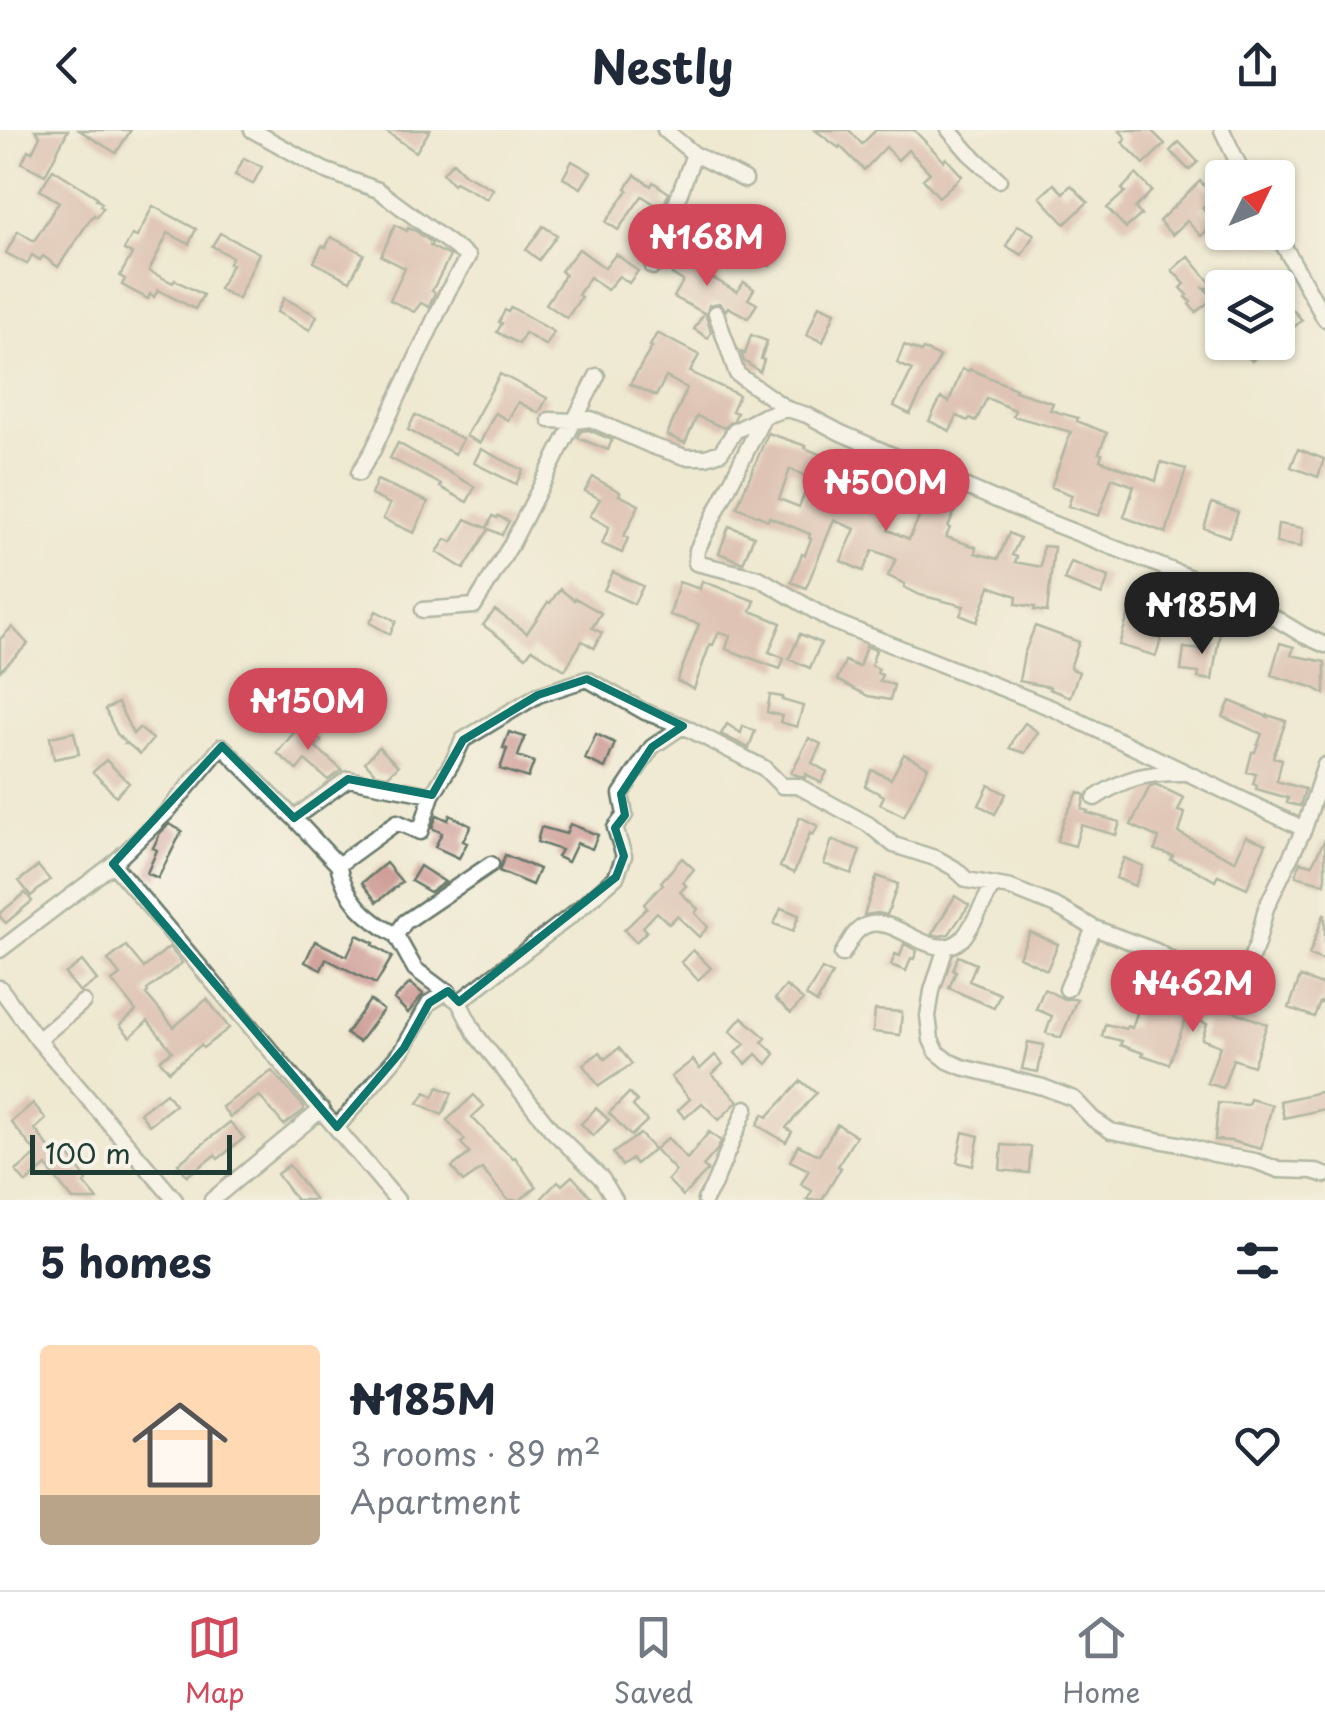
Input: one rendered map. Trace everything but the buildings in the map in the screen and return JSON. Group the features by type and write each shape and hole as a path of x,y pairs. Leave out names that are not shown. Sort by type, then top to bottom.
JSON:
{"street":[{"path":"252,130 324,170 378,190 468,257 359,473"},
{"path":"664,130 694,154 745,180"},
{"path":"949,130 999,180"},
{"path":"1222,130 1236,160"},
{"path":"653,266 694,154"},
{"path":"1286,250 1325,319"},
{"path":"716,313 737,374 787,409 1041,519 1209,585 1325,645"},
{"path":"423,610 474,606 512,543 597,376"},
{"path":"550,420 591,419 652,446 685,457 706,458 721,452 735,432 787,409"},
{"path":"764,416 697,550 696,564 759,578 832,621 1054,709 1304,829"},
{"path":"338,865 397,822 420,832 432,795 463,740 538,695 587,679 645,712 683,726 764,768 782,786 798,786 868,824 894,845 938,859 967,880 1011,888 1056,906 1094,928 1156,952 1216,985 1233,982 1248,965 1266,908 1304,829 1325,765"},
{"path":"337,1128 404,1048 428,1003 454,996 572,914 616,877 624,856 615,828 624,815 621,794 652,746 683,726"},
{"path":"0,950 113,864 167,812 222,746 338,865 343,886 370,920 396,935 414,968 454,996 476,1035 552,1129 602,1179 614,1200"},
{"path":"1095,798 1116,784 1144,775 1187,772"},
{"path":"294,818 348,779 432,795"},
{"path":"113,864 398,1200"},
{"path":"396,935 405,922 492,864"},
{"path":"842,954 855,934 867,925 883,924 946,947 962,939 993,885"},
{"path":"1066,989 1094,928"},
{"path":"946,947 928,1016 931,1040 948,1061 1074,1099 1111,1132 1184,1145 1279,1170 1325,1175"},
{"path":"0,988 38,1040 175,1200"},
{"path":"38,1040 83,1002"},
{"path":"705,1200 746,1108"},
{"path":"212,1200 322,1109"}],"highlighted area":[{"path":"587,679 683,726 652,747 621,794 625,815 615,828 624,856 616,877 459,1002 448,991 429,1003 404,1048 337,1127 113,864 222,746 294,818 348,779 432,795 463,740 538,695"}]}
